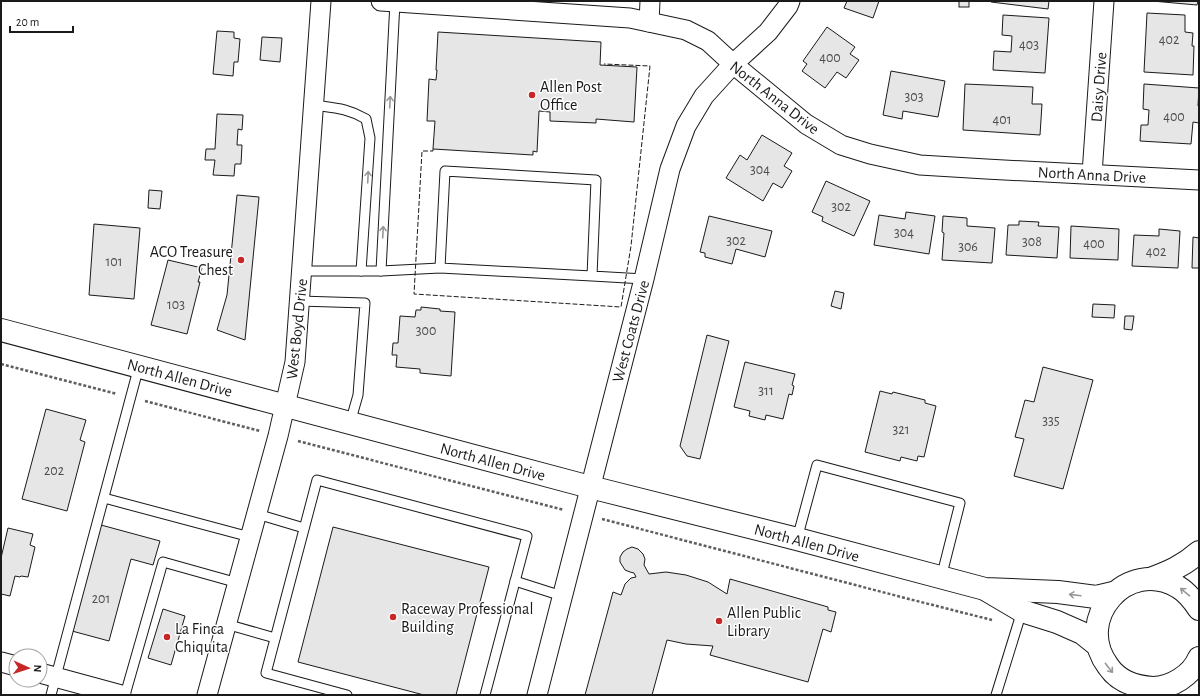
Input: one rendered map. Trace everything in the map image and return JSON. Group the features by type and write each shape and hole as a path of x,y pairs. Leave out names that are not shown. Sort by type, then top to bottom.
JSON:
{"street":[{"name":"West Boyd Drive","path":"207,695 286,405 295,362 321,1"},
{"name":"North Anna Drive","path":"388,1 630,18 686,30 708,41 733,64 806,124 841,145 870,154 920,165 1199,180"},
{"path":"649,22 650,1"},
{"name":"West Coats Drive","path":"536,695 644,279 670,169 686,126 704,96 733,64 768,32 788,6 790,1"},
{"name":"Daisy Drive","path":"1092,174 1104,1"},
{"name":"North Allen Drive","path":"1,330 590,487 797,539 985,589 1058,592 1096,597 1113,593"},
{"path":"1198,660 1186,675 1171,684 1140,691 1111,672 1102,659 1097,645 1096,631 1104,604 1113,593 1130,583 1150,579 1173,570 1189,561 1199,552"},
{"path":"1150,579 1165,581 1179,587 1190,597 1199,609"},
{"name":"North Allen Drive","path":"985,589 1022,611 1053,620 1082,633 1097,645"},
{"path":"1187,695 1188,687 1198,660"},
{"path":"48,675 121,695"}],"lane":[{"path":"381,271 388,1"},
{"path":"314,105 344,109 356,113 366,119 370,138 361,271"},
{"path":"440,268 444,171 596,180 592,276"},
{"path":"302,271 381,271 440,268 644,279"},
{"path":"299,301 365,303 358,395 350,423"},
{"path":"51,695 48,675 104,498 139,366"},
{"path":"797,539 817,465 960,503 941,578"},
{"path":"347,695 266,673 317,480 527,536 488,694"},
{"path":"104,498 250,537"},
{"path":"256,514 304,528"},
{"path":"125,695 163,562 238,584"},
{"path":"515,581 562,596"},
{"path":"996,695 1022,611"},
{"path":"226,624 275,638"}],"building":[{"path":"847,1 879,1 873,18 844,8"},
{"path":"959,1 969,1 969,7 959,7"},
{"path":"991,1 1049,1 1048,9"},
{"path":"1152,1 1198,1 1197,5"},
{"path":"1147,13 1185,15 1185,32 1193,33 1193,75 1144,72"},
{"path":"1003,15 1049,18 1045,73 993,70 994,51 1011,52 1012,36 1002,35"},
{"path":"827,27 855,47 850,54 859,60 846,78 837,72 825,88 802,71 807,64 803,61"},
{"path":"217,31 234,32 234,38 240,39 238,62 234,62 233,76 213,74"},
{"name":"Allen Post Office","path":"438,32 601,42 600,65 637,67 634,122 596,119 596,123 550,121 550,112 539,111 537,152 533,151 533,155 433,149 435,121 427,121 429,79 436,80"},
{"path":"262,37 282,38 280,62 260,60"},
{"path":"891,71 945,81 938,117 903,111 902,119 883,115"},
{"path":"965,84 1033,87 1032,104 1042,104 1040,135 963,130"},
{"path":"1144,84 1199,88 1199,123 1193,122 1191,144 1140,141 1141,125 1148,125 1149,110 1143,109"},
{"path":"217,114 243,115 242,130 238,129 237,145 242,145 241,164 235,164 234,176 213,175 215,160 205,160 206,149 215,149"},
{"path":"762,135 792,153 784,166 792,171 782,188 773,183 763,201 726,178 740,155 747,160"},
{"path":"826,181 870,201 854,236 822,221 823,217 812,212"},
{"path":"149,190 162,191 160,209 148,208"},
{"name":"ACO Treasure Chest","path":"237,195 259,197 245,340 217,330 227,295"},
{"path":"906,212 935,216 929,254 874,245 879,215 905,219"},
{"path":"709,216 772,231 765,257 736,249 732,264 705,257 705,253 700,252"},
{"path":"943,216 967,218 967,226 995,228 992,263 942,260 944,233 942,232"},
{"path":"1019,221 1039,222 1038,226 1059,227 1057,258 1006,255 1008,225 1019,225"},
{"path":"94,224 140,228 134,299 89,295"},
{"path":"1071,226 1119,229 1118,260 1070,258"},
{"path":"1159,229 1180,231 1178,268 1132,266 1134,235 1159,236"},
{"path":"1193,237 1199,238 1199,268 1192,268"},
{"path":"168,260 202,268 187,334 151,325"},
{"path":"835,291 844,293 841,309 831,306"},
{"path":"1093,304 1115,305 1114,318 1092,317"},
{"path":"421,307 455,312 451,376 420,373 420,369 396,367 397,355 392,355 393,343 398,343 400,316 415,317 416,310 421,310"},
{"path":"1125,316 1134,316 1132,330 1124,329"},
{"path":"707,335 729,341 700,459 687,456 680,446"},
{"path":"745,362 795,374 792,385 794,386 792,395 789,394 783,419 766,415 765,420 749,416 750,411 734,407"},
{"path":"1043,367 1093,380 1063,489 1014,476 1024,439 1015,437 1025,400 1034,402"},
{"path":"880,391 892,394 893,392 925,400 925,403 936,406 924,457 918,456 917,461 901,457 900,461 865,452"},
{"path":"46,409 86,420 80,440 85,442 67,511 22,499"},
{"path":"101,525 160,541 153,565 131,559 109,641 72,631"},
{"name":"Raceway Professional Building","path":"333,527 489,567 456,695 424,695 298,662"},
{"path":"8,528 33,534 30,545 35,547 28,577 15,576 10,596 1,594 1,558"},
{"name":"Allen Public Library","path":"632,547 638,549 643,554 645,559 644,565 649,574 666,572 686,575 708,582 727,594 730,579 828,607 828,610 836,612 831,632 823,629 808,682 710,655 713,646 686,644 667,640 652,695 585,695 613,592 621,595 625,584 631,578 636,577 634,573 625,570 620,562 620,557 623,552"},
{"name":"La Finca Chiquita","path":"163,609 185,616 171,665 148,658"}],"fence":[{"path":"433,149 433,151 422,151 414,294 621,307 631,246 650,66 604,64"}],"place":[{"name":"Allen Post Office","path":"532,95"},
{"name":"ACO Treasure Chest","path":"241,260"},
{"name":"Raceway Professional Building","path":"393,617"},
{"name":"Allen Public Library","path":"719,621"},
{"name":"La Finca Chiquita","path":"167,637"}]}
